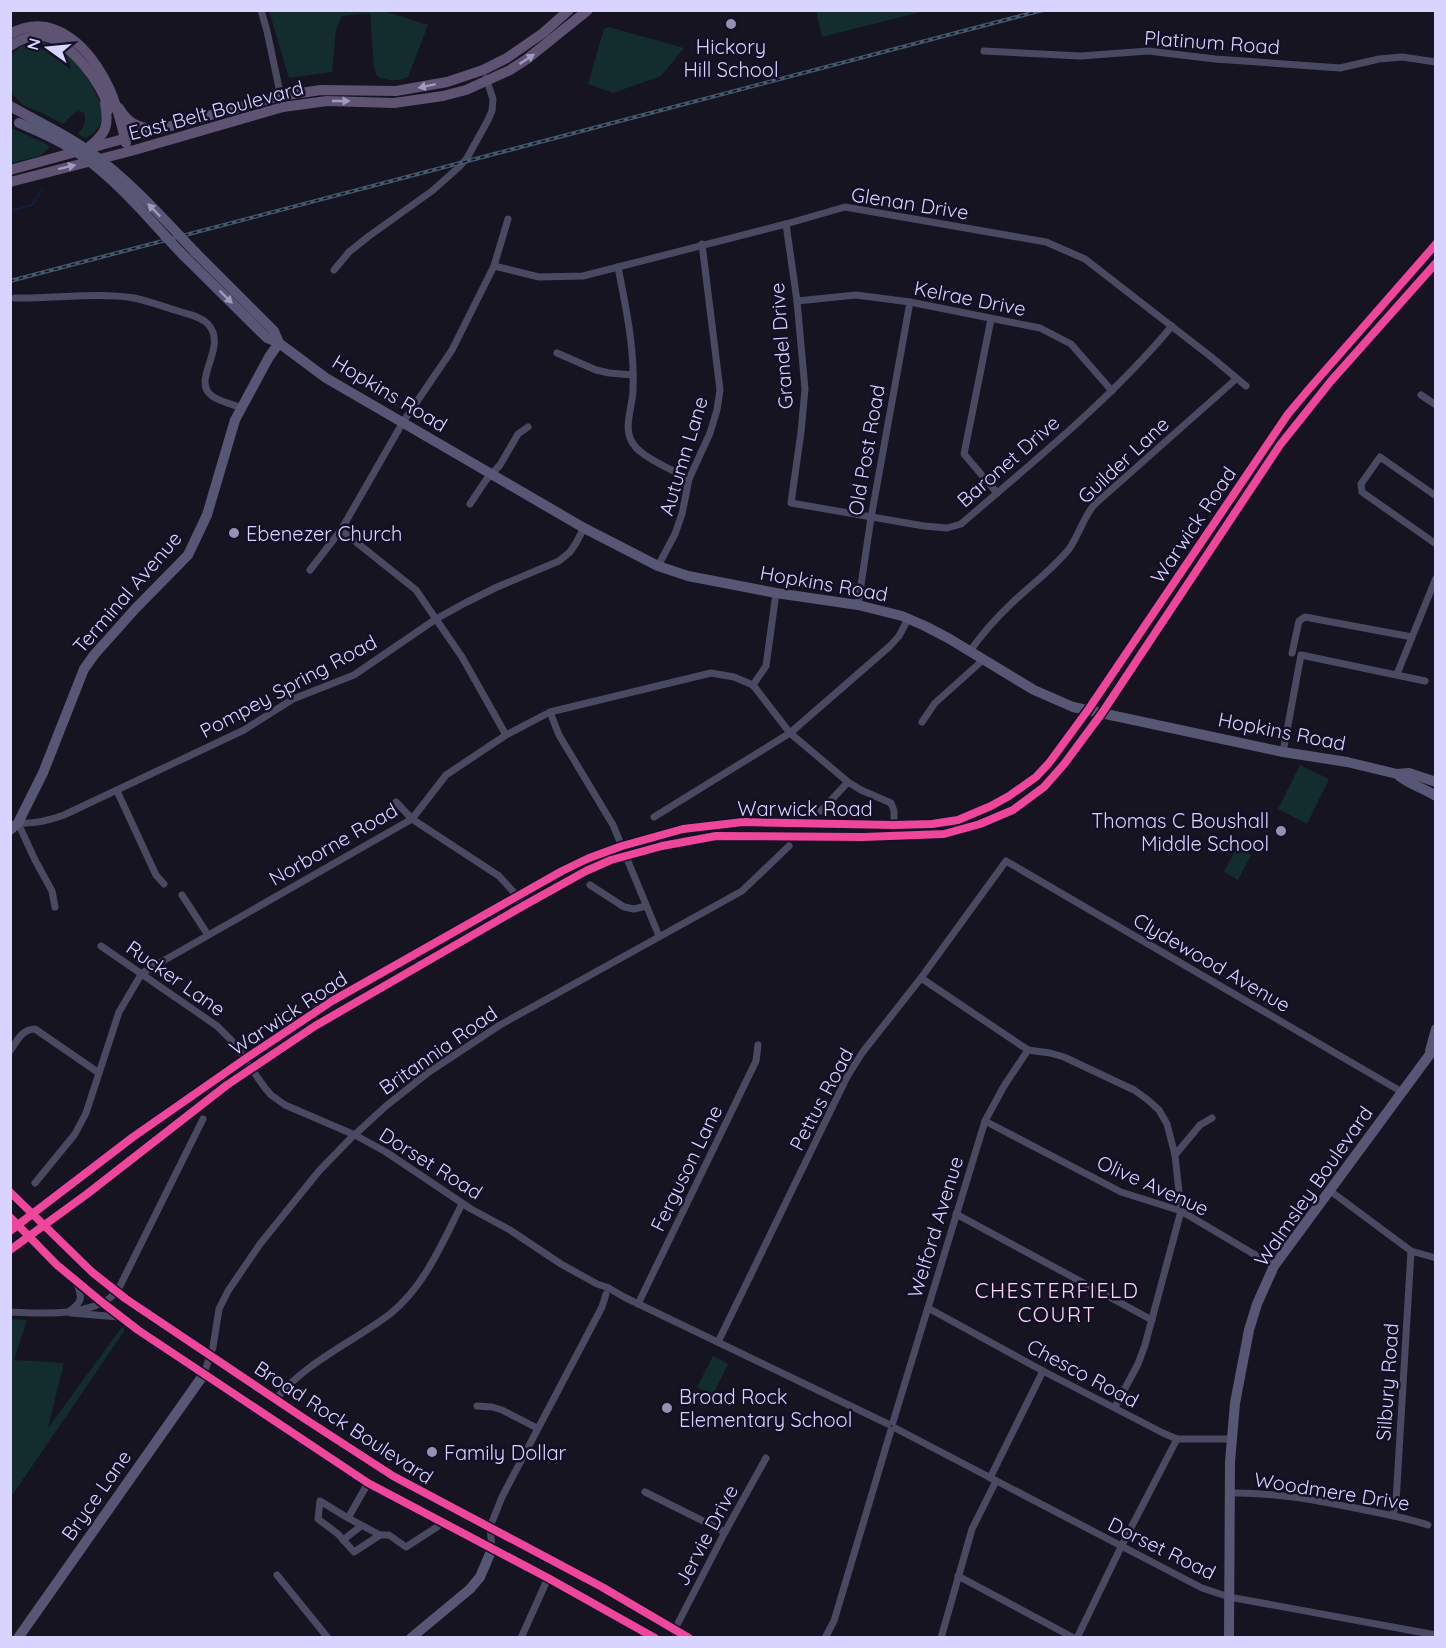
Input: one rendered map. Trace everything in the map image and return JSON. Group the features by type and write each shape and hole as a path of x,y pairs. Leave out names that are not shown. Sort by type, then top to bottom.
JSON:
{"main road":[{"name":"East Belt Boulevard","path":"10,170 280,96 321,90 396,91 485,76 527,59 588,10"},
{"name":"East Belt Boulevard","path":"10,182 128,152 283,107 327,101 394,103 466,90 524,47 566,11"},
{"path":"10,34 33,26 49,27 68,35 89,56 104,78 108,96 106,128 99,138 85,150"},
{"path":"10,46 31,36 58,40 67,47 132,123 139,127 158,129"},
{"path":"108,96 107,101 128,152"},
{"path":"10,106 30,117"},
{"name":"Hopkins Road","path":"10,110 30,117 73,140 111,168 274,331 279,343"},
{"name":"Hopkins Road","path":"15,122 44,134 86,158 120,189 267,338 279,343 326,378 584,528 658,566 687,576 776,593 858,605 908,619 970,651 1040,693 1066,704 1283,752 1364,765 1397,774 1409,773 1436,782"},
{"name":"Warwick Road","path":"894,830 958,820 991,806 1036,777 1049,763 1088,710 1274,434 1308,388 1436,244"},
{"name":"Warwick Road","path":"13,1224 32,1214 134,1137 248,1064 315,1026 520,901 611,860 624,851 716,836 894,830 944,834 980,824 1013,810 1044,787 1065,763 1102,713 1280,445 1337,374 1436,263"},
{"name":"Terminal Avenue","path":"14,826 54,748 84,669 135,609 182,563 195,544 207,515 235,420 279,343"},
{"name":"Hopkins Road","path":"1397,774 1406,782 1436,796"},
{"name":"Walmsley Boulevard","path":"1229,1638 1231,1439 1239,1376 1249,1330 1261,1294 1274,1266 1434,1051 1436,1029"},
{"name":"Warwick Road","path":"10,1250 227,1085 248,1064"},
{"name":"Broad Rock Boulevard","path":"10,1191 92,1272 151,1317 210,1356 393,1476 602,1587 689,1638"},
{"name":"Broad Rock Boulevard","path":"13,1224 30,1236 57,1265 122,1318 368,1483 548,1578 654,1638"},
{"name":"Bryce Lane","path":"18,1638 204,1374"},
{"path":"411,1638 470,1589 480,1577 492,1549"}],"street":[{"path":"261,10 283,107"},
{"name":"Platinum Road","path":"984,51 1082,56 1148,51 1215,59 1340,68 1379,59 1402,57 1436,62"},
{"path":"334,270 349,252 432,191 463,162 492,111 493,99 485,76"},
{"name":"Glenan Drive","path":"494,266 539,277 583,276 845,207 1046,242 1085,259 1246,386"},
{"path":"310,570 341,530 403,422 452,350 494,266 508,219"},
{"name":"Grandel Drive","path":"786,224 797,301 805,389 791,503"},
{"name":"Autumn Lane","path":"658,566 675,534 682,514 689,479 710,433 720,390 702,244"},
{"path":"618,267 627,311 633,375 633,394 628,425 633,445 641,453 689,479"},
{"name":"Kelrae Drive","path":"797,301 856,295 910,302 1040,328 1071,344 1112,391"},
{"path":"15,298 109,296 135,298 198,318 212,330 215,341 205,378 207,392 216,399 242,408"},
{"name":"Old Post Road","path":"858,605 871,518 910,302"},
{"path":"991,319 964,454 997,493"},
{"name":"Baronet Drive","path":"791,503 924,526 947,528 961,524 1112,391 1147,356 1172,326"},
{"path":"557,353 596,370 633,375"},
{"name":"Guilder Lane","path":"970,651 995,619 1070,548 1087,513 1094,505 1236,379"},
{"path":"1421,395 1436,405"},
{"path":"470,504 484,482 500,465 518,434 528,427"},
{"path":"1436,496 1380,457 1361,484 1362,492 1436,544"},
{"name":"Pompey Spring Road","path":"14,826 51,820 244,730 293,699 354,675 436,619 495,588 559,561 570,552 584,528"},
{"path":"341,530 416,590 462,657 506,735"},
{"path":"1397,674 1436,578"},
{"path":"776,593 766,666 753,685 790,733 848,782 891,803 894,812 894,830"},
{"path":"1292,653 1299,621 1305,617 1412,637"},
{"path":"654,817 790,733 890,646 899,636 908,619"},
{"path":"1283,752 1301,655 1425,681"},
{"path":"922,722 935,703 983,660"},
{"name":"Norborne Road","path":"35,1183 75,1134 86,1113 119,1012 142,973 412,819 446,775 506,735 550,712 711,673 734,677 753,685"},
{"path":"550,712 559,735 613,825 659,936"},
{"path":"820,811 848,782"},
{"path":"117,790 156,875 164,884"},
{"path":"396,802 412,819 499,876 520,901"},
{"path":"14,826 52,891 55,907"},
{"name":"Britannia Road","path":"204,1374 219,1309 260,1244 319,1171 386,1106 429,1072 500,1025 742,891 789,846"},
{"name":"Pettus Road","path":"718,1342 847,1077 862,1053 921,978 1006,861"},
{"name":"Clydewood Avenue","path":"1006,861 1402,1092"},
{"path":"590,885 624,908 634,909 646,906"},
{"path":"182,895 208,935"},
{"name":"Rucker Lane","path":"101,946 217,1026 232,1041 248,1064"},
{"path":"921,978 1028,1050 1064,1057 1134,1090 1159,1110 1167,1124 1174,1155 1181,1211 1138,1364 1115,1407"},
{"path":"10,1051 24,1032 35,1029 99,1073"},
{"name":"Ferguson Lane","path":"638,1304 756,1061 758,1045"},
{"name":"Welford Avenue","path":"825,1638 834,1621 985,1121 1004,1086 1028,1050"},
{"name":"Dorset Road","path":"248,1064 271,1095 285,1105 355,1135 386,1152 462,1204 510,1230 609,1292 624,1297 892,1426 1202,1588 1229,1597 1436,1635"},
{"path":"1174,1155 1200,1125 1212,1118"},
{"path":"10,1312 68,1312 103,1303 117,1292 203,1119"},
{"name":"Olive Avenue","path":"985,1121 1121,1192 1181,1211 1274,1266"},
{"path":"1329,1190 1411,1251 1436,1258"},
{"path":"276,1399 283,1390 308,1370 391,1313 411,1293 427,1272 462,1204"},
{"path":"956,1215 1152,1320"},
{"name":"Silbury Road","path":"1393,1515 1396,1502 1411,1251"},
{"path":"68,1312 80,1301 76,1281"},
{"path":"492,1549 490,1527 502,1497 609,1292"},
{"name":"Chesco Road","path":"928,1308 1043,1371 1115,1407 1138,1422 1177,1439 1231,1439"},
{"path":"68,1312 122,1318"},
{"path":"940,1638 972,1529 1043,1371"},
{"path":"477,1406 502,1410 537,1428"},
{"path":"958,1576 1076,1638 1177,1439"},
{"name":"Jervie Drive","path":"675,1629 766,1458"},
{"path":"348,1518 368,1483"},
{"path":"645,1492 725,1532"},
{"name":"Woodmere Drive","path":"1230,1493 1280,1495 1393,1515 1428,1525"},
{"path":"380,1535 354,1552 338,1534 318,1519 320,1501 361,1526 380,1535 389,1535 406,1547 441,1522"},
{"path":"343,1540 361,1526"},
{"path":"277,1575 328,1638"},
{"path":"521,1638 548,1578"}],"green space":[{"path":"925,10 822,37 816,11"},
{"path":"269,11 384,11 428,25 408,77 404,79 392,80 377,76 374,68 370,13 342,16 336,30 332,72 289,78"},
{"path":"609,27 684,48 661,76 613,93 588,84 604,29"},
{"path":"39,41 58,46 66,52 98,97 103,113 102,121 95,132 88,137 85,138 78,134 85,122 84,113 78,111 63,124 24,106 11,93 10,65 14,52 19,47"},
{"path":"11,128 50,147 40,156 11,163"},
{"path":"1300,765 1329,779 1307,824 1278,809"},
{"path":"1237,847 1251,855 1238,880 1224,872"},
{"path":"11,1319 27,1320 14,1360 64,1363 48,1428 122,1327 125,1330 11,1497"},
{"path":"713,1356 728,1364 713,1395 697,1387"}],"waterway":[{"path":"10,211 32,205 42,190"}],"railway":[{"path":"10,281 1043,10"}],"cycle path":[{"path":"10,1231 133,1137 332,1001 589,858 683,829 743,822 932,824 958,820 1009,796 1036,777 1049,763 1088,710 1288,414 1436,244"},
{"path":"10,1250 87,1194 227,1085 315,1026 523,906 586,871 611,860 662,846 716,836 863,837 944,834 980,824 1013,810 1044,787 1065,763 1102,713 1280,445 1331,381 1436,263"},
{"path":"10,1192 92,1272 126,1299 305,1419 393,1476 602,1587 689,1638"},
{"path":"10,1217 57,1265 138,1330 368,1483 548,1578 655,1638"}],"place":[{"name":"Hickory Hill School","path":"731,24"},
{"name":"Ebenezer Church","path":"234,533"},
{"name":"Thomas C Boushall Middle School","path":"1281,831"},
{"name":"Broad Rock Elementary School","path":"667,1408"},
{"name":"Family Dollar","path":"432,1452"}],"district":[{"name":"CHESTERFIELD COURT","path":"1057,1302"}]}
